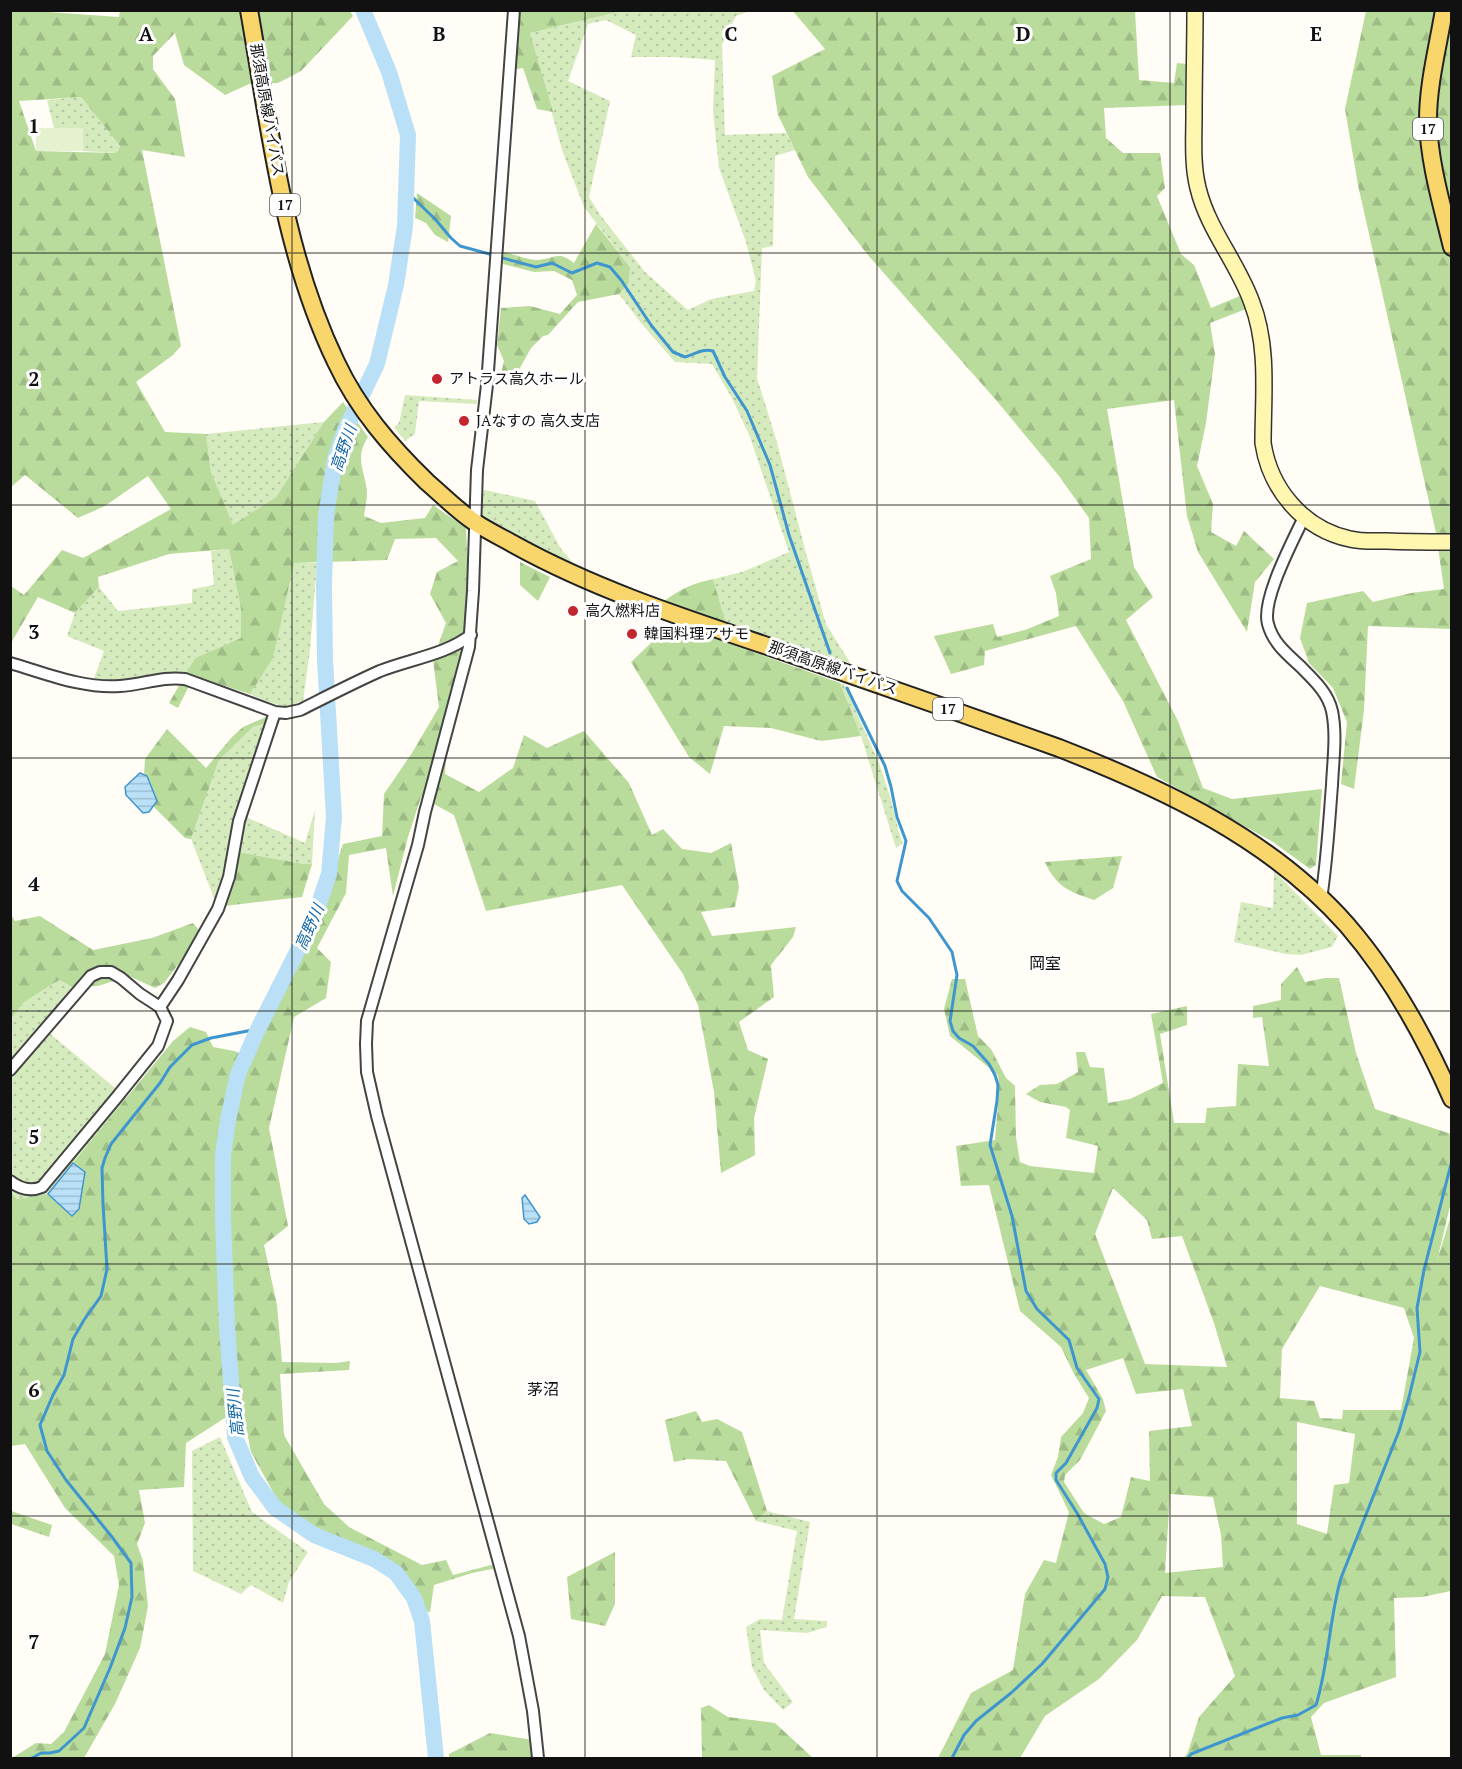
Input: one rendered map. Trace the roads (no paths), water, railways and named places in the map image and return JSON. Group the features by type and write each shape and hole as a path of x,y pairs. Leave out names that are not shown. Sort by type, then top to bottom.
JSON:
{"main road":[{"name":"那須高原線バイパス","path":"249,10 276,164 294,247 307,292 337,364 366,415 382,436 440,494 475,523 539,558 589,581 726,632 1059,748 1126,775 1201,812 1273,859 1321,899 1359,939 1391,985 1429,1048 1452,1100"},
{"name":"17","path":"1444,10 1432,76 1428,117 1432,162 1452,247"}],"street":[{"path":"514,10 487,385 477,470 471,635 417,845 367,1021 366,1044 368,1072 380,1127 519,1636 538,1758"},
{"path":"1195,10 1194,154 1197,187 1209,221 1243,283 1257,317 1263,355 1263,443 1268,467 1279,490 1304,517 1326,530 1350,539 1452,542"},
{"path":"1304,517 1271,591 1267,606 1267,622 1272,636 1281,649 1326,694 1332,711 1334,749 1326,863 1321,899"},
{"path":"10,663 86,684 103,686 121,686 172,677 184,679 275,712 286,713 300,710 388,668 450,648 471,635"},
{"path":"160,1007 218,909 229,877 239,821 275,712"},
{"path":"10,1070 91,976 100,972 111,972 121,978 160,1007 167,1021 158,1046 42,1187 34,1190 24,1189 10,1180"}],"water":[{"path":"140,773 147,776 157,801 149,812 143,813 126,795 125,787"},
{"path":"73,1163 85,1172 79,1209 72,1216 48,1194"},
{"path":"525,1195 540,1217 537,1222 529,1224 524,1219 522,1198"}],"waterway":[{"name":"高野川","path":"363,10 389,72 408,135 405,226 396,285 377,364 345,430 335,459 326,516 325,660 334,817 329,874 314,918 238,1074 228,1120 223,1155 227,1327 235,1437 252,1477 275,1508 314,1535 374,1559 396,1573 414,1598 422,1621 436,1758"},
{"path":"407,192 460,246 493,255"},
{"path":"499,257 536,267 552,263 572,273 597,263 610,267 673,352 685,357 702,351 713,351 725,377 747,411 770,465 789,535 830,653"},
{"path":"847,688 885,766 897,817 906,841 897,881 902,891 929,918 952,952 957,975 950,1021 953,1031 959,1038 973,1046 989,1064 998,1085 990,1145 1012,1216 1026,1291 1037,1309 1069,1340 1077,1368 1099,1399 1097,1408 1066,1463 1056,1473 1056,1480 1105,1564 1108,1577 1105,1589 1042,1664 976,1721 964,1735 952,1758"},
{"path":"32,1758 41,1753 59,1751 84,1728 125,1628 132,1597 131,1563 66,1480 47,1451 40,1425 64,1375 73,1339 101,1296 107,1269 102,1168 105,1158 111,1144 170,1067 192,1045 211,1038 258,1029"},
{"path":"1188,1758 1191,1754 1282,1718 1298,1715 1316,1705 1341,1578 1399,1431 1409,1397 1420,1352 1417,1308 1424,1270 1452,1160"}],"place":[{"name":"アトラス高久ホール","path":"437,379"},
{"name":"JAなすの 高久支店","path":"464,421"},
{"name":"高久燃料店","path":"573,611"},
{"name":"韓国料理アサモ","path":"632,634"}],"district":[{"name":"岡室","path":"1045,963"},
{"name":"茅沼","path":"543,1389"}]}
